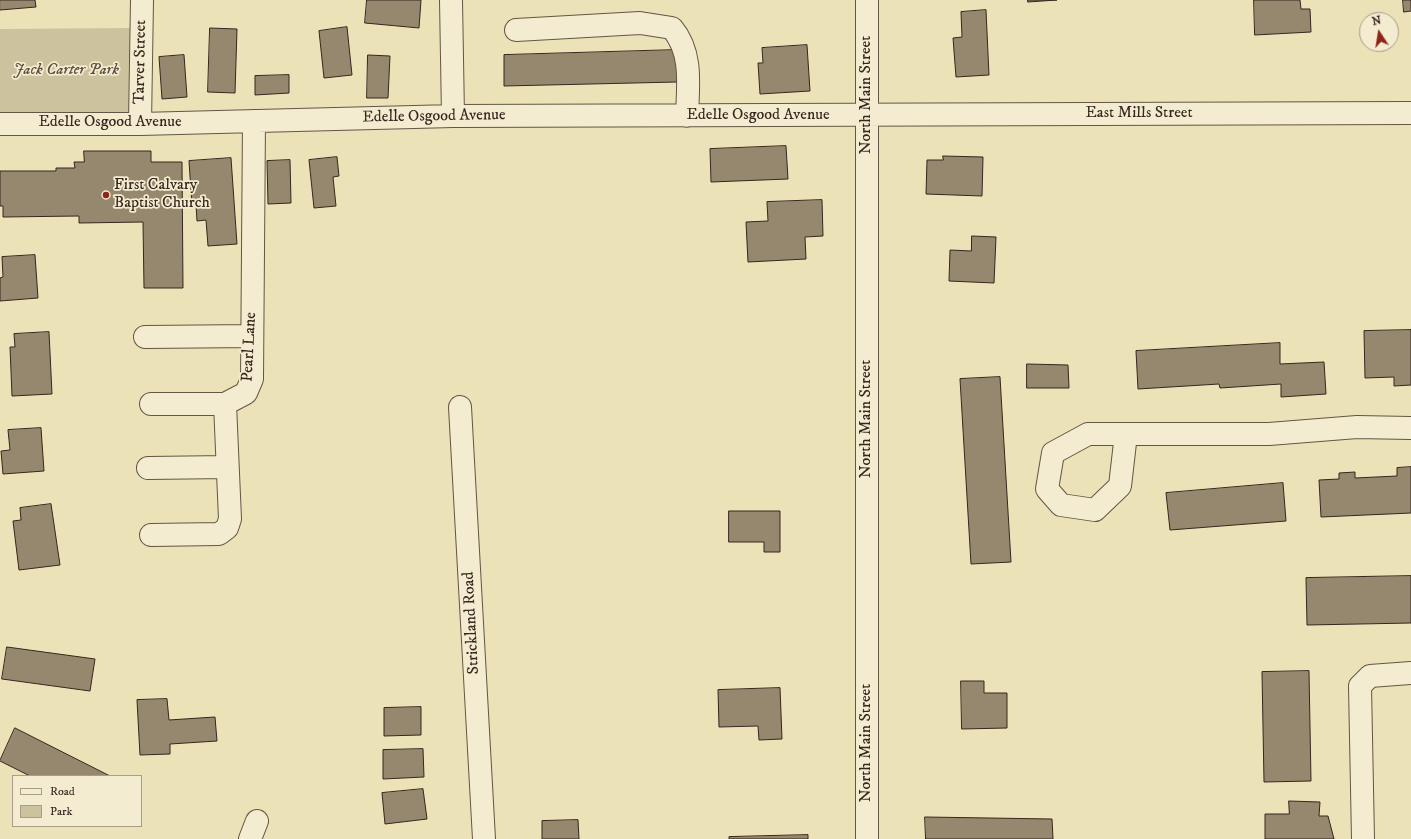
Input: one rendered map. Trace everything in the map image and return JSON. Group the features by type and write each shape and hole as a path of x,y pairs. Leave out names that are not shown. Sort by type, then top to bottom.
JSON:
{"street":[{"name":"Tarver Street","path":"140,124 142,0"},
{"path":"451,0 452,116"},
{"name":"North Main Street","path":"866,0 867,839"},
{"path":"516,30 640,23 672,28 680,37 686,51 688,78 687,116"},
{"name":"East Mills Street","path":"867,116 1411,113"},
{"name":"Edelle Osgood Avenue","path":"0,124 140,124 452,116 867,116"},
{"name":"Pearl Lane","path":"225,404 246,393 252,379 254,121"},
{"path":"145,337 252,336"},
{"path":"151,404 225,404 230,519 224,532 219,534 151,535"},
{"name":"Strickland Road","path":"460,407 484,839"},
{"path":"1126,434 1269,434 1357,428 1411,428"},
{"path":"148,468 227,467"},
{"path":"1363,839 1360,686 1370,676 1411,673"}],"green space":[{"name":"Jack Carter Park","path":"130,28 132,113 0,113 0,29"}],"building":[{"path":"0,0 35,0 36,7 0,10"},
{"path":"367,0 421,0 419,28 365,23"},
{"path":"1028,0 1057,0 1028,2"},
{"path":"1254,0 1300,0 1301,9 1310,9 1311,32 1255,35"},
{"path":"1403,0 1411,0 1411,11 1404,12"},
{"path":"986,10 989,75 956,77 953,38 962,37 961,12"},
{"path":"347,27 352,75 324,78 319,31"},
{"path":"210,28 237,29 235,93 208,92"},
{"path":"807,45 810,91 760,94 758,63 763,63 762,48"},
{"path":"676,50 677,82 504,86 504,55"},
{"path":"184,55 187,97 162,99 159,57"},
{"path":"368,55 390,56 388,98 367,98"},
{"path":"289,75 289,93 255,95 255,76"},
{"path":"786,146 788,179 711,182 710,149"},
{"path":"84,151 151,151 151,162 182,162 183,288 144,288 143,222 79,223 79,216 3,217 3,206 0,206 0,171 56,171 56,168 75,168 74,162 84,162"},
{"path":"943,156 983,157 982,196 926,194 927,160 943,160"},
{"path":"337,157 339,176 333,177 336,206 314,208 309,160"},
{"path":"231,158 237,244 208,246 206,220 197,221 196,205 192,206 189,161"},
{"path":"290,160 291,203 268,204 267,161"},
{"path":"822,200 823,236 805,237 806,259 748,262 746,222 768,221 767,202"},
{"path":"972,236 996,237 994,283 949,281 950,250 971,251"},
{"path":"35,255 38,298 0,301 0,278 3,277 2,257"},
{"path":"1411,330 1411,385 1394,386 1394,377 1365,378 1364,331"},
{"path":"49,332 52,394 12,396 10,347 15,347 14,334"},
{"path":"1280,343 1280,364 1324,362 1326,394 1281,397 1281,384 1220,388 1219,384 1138,389 1136,351"},
{"path":"1027,364 1068,365 1069,388 1027,388"},
{"path":"1000,377 1011,562 971,564 960,379"},
{"path":"41,428 44,471 3,474 1,451 10,450 8,430"},
{"path":"1411,467 1411,513 1321,517 1319,480 1339,479 1339,473 1355,472 1355,478 1397,476 1397,468"},
{"path":"1283,483 1286,521 1170,530 1166,493"},
{"path":"51,504 60,565 19,570 13,521 21,520 20,508"},
{"path":"729,511 780,511 780,552 764,552 764,542 729,542"},
{"path":"1411,576 1411,623 1307,625 1306,578"},
{"path":"7,647 95,659 90,691 2,679"},
{"path":"1309,671 1311,781 1264,782 1262,672"},
{"path":"961,681 984,681 984,693 1007,693 1007,728 962,729"},
{"path":"780,688 782,739 759,740 758,726 719,727 718,690"},
{"path":"167,699 169,720 215,717 217,741 170,744 170,754 140,755 137,700"},
{"path":"421,707 421,735 384,736 384,708"},
{"path":"15,728 108,775 28,775 0,761"},
{"path":"423,749 424,777 383,779 383,750"},
{"path":"423,789 427,819 385,824 382,793"},
{"path":"1289,801 1320,802 1319,816 1328,816 1334,839 1265,839 1265,814 1289,814"},
{"path":"925,817 1052,819 1053,839 926,839"},
{"path":"578,820 579,839 542,839 542,821"},
{"path":"808,835 808,839 729,839 729,837"}],"place":[{"name":"First Calvary Baptist Church","path":"106,195"}]}
